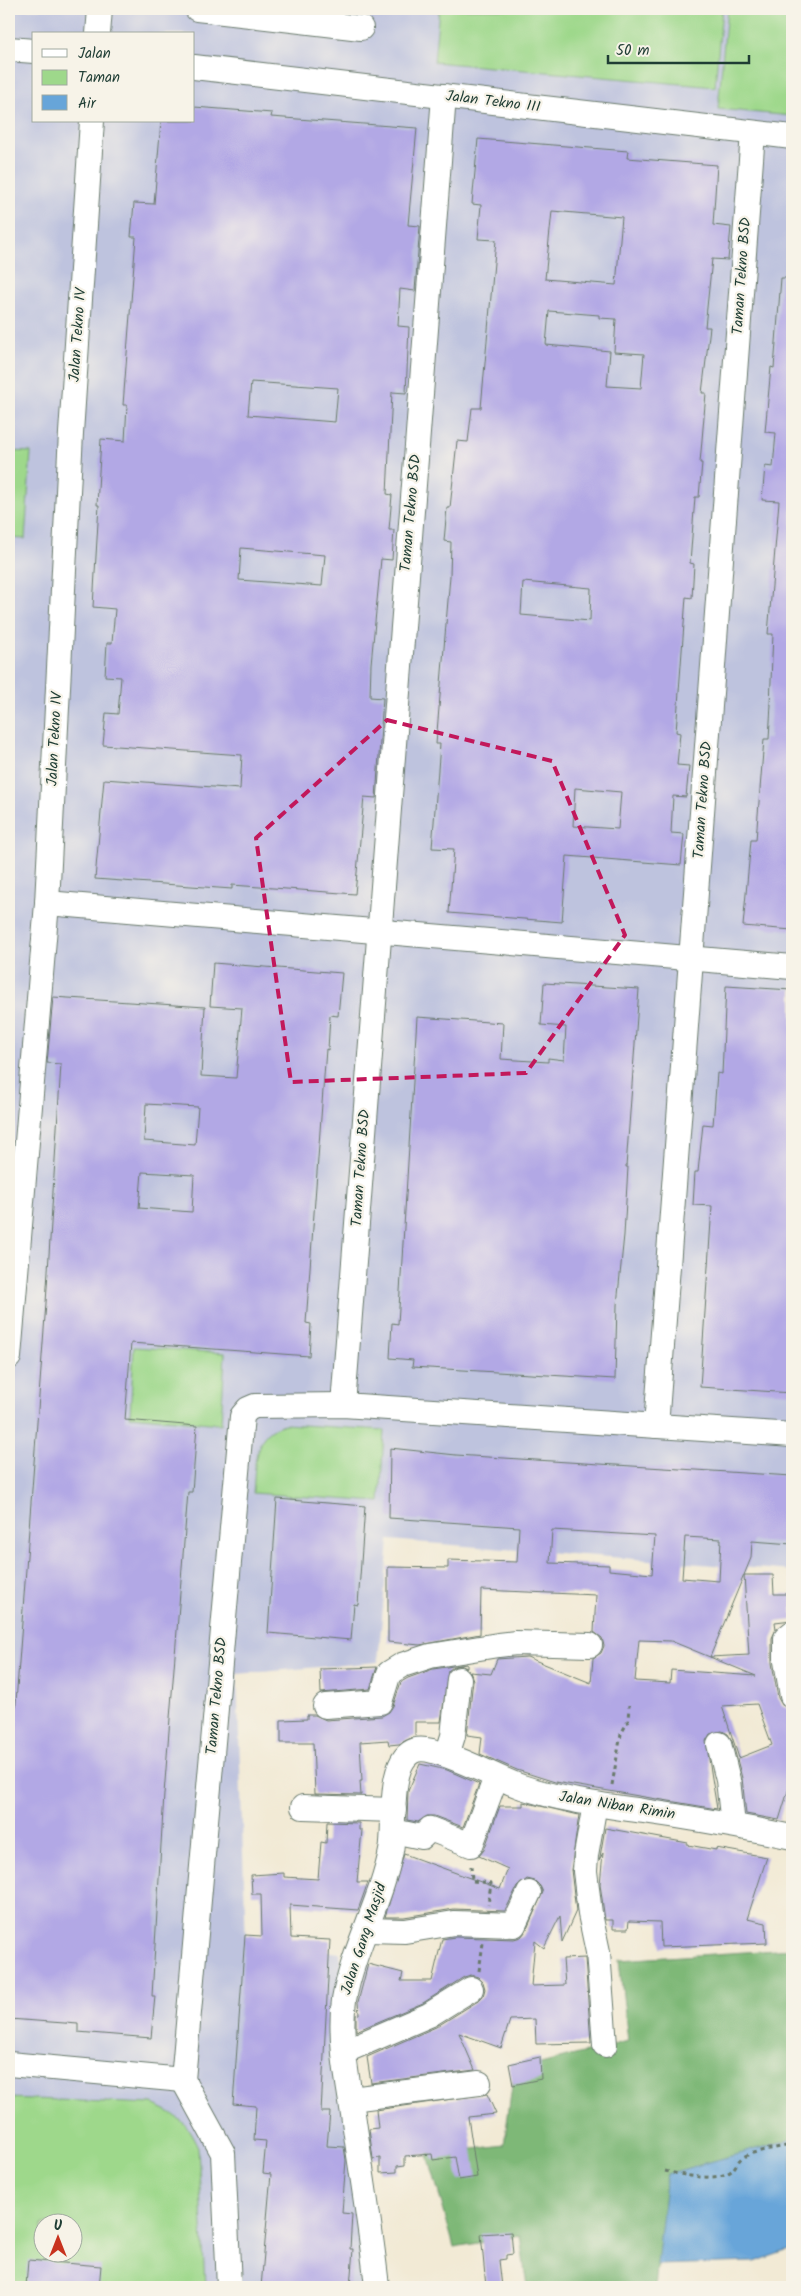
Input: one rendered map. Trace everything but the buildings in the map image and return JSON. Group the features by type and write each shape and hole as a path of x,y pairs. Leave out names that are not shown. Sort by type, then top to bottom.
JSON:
{"street":[{"path":"98,32 100,9"},
{"path":"198,9 361,28"},
{"path":"9,49 32,51"},
{"name":"Jalan Tekno III","path":"195,67 792,137"},
{"name":"Taman Tekno BSD","path":"343,1405 378,931 444,96"},
{"name":"Jalan Tekno IV","path":"9,1357 47,903 71,433 92,122"},
{"name":"Taman Tekno BSD","path":"656,1426 753,133"},
{"path":"47,903 792,967"},
{"name":"Taman Tekno BSD","path":"183,2080 242,1416 248,1409 255,1406 343,1405 792,1435"},
{"path":"792,1633 786,1638 786,1662 792,1696"},
{"path":"325,1706 380,1702 386,1676 391,1671 402,1665 430,1656 461,1664 516,1643 590,1645"},
{"path":"447,1755 454,1736 461,1664"},
{"path":"719,1744 728,1780 733,1825"},
{"name":"Jalan Gang Masjid","path":"377,2287 345,2051 344,2001 391,1851 398,1771 408,1754 416,1750 426,1749 447,1755"},
{"name":"Jalan Niban Rimin","path":"447,1755 496,1777 549,1795 733,1825 792,1837"},
{"path":"303,1807 393,1821 422,1837 430,1829 471,1845 496,1777"},
{"path":"602,1805 586,1855 585,1871 590,1914 598,1952 605,2045"},
{"path":"367,1930 406,1931 454,1922 514,1925 529,1893"},
{"path":"345,2051 429,2015 471,1989"},
{"path":"9,2064 183,2080 223,2153 229,2287"},
{"path":"351,2100 479,2083"}],"path":[{"path":"602,1805 622,1734 628,1721 629,1705"},
{"path":"471,1845 472,1881 491,1883 478,1974 475,1986 471,1989"},
{"path":"665,2171 691,2177 724,2174 732,2171 741,2158 792,2145"},
{"path":"791,2287 792,2265"}],"highlighted area":[{"path":"387,720 552,761 625,935 526,1073 291,1082 256,838"}],"shaded area":[{"path":"9,9 727,9 718,109 792,116 792,1571 389,1540 378,1662 237,1674 246,1943 340,1953 352,2144 373,2287 9,2287"}],"green space":[{"path":"439,9 722,9 715,87 434,62"},
{"path":"727,9 792,9 792,116 718,109"},
{"path":"9,451 31,452 25,539 9,538"},
{"path":"134,1347 225,1353 221,1424 130,1416"},
{"path":"285,1424 384,1430 380,1502 253,1493 255,1461 261,1442 266,1434 274,1428"},
{"path":"792,1949 792,2139 667,2174 655,2287 527,2287 520,2236 454,2247 428,2155 504,2145 514,2071 628,2041 619,1960"},
{"path":"9,2098 152,2104 180,2120 198,2147 205,2287 9,2287"}],"water":[{"path":"792,2139 792,2249 754,2262 657,2265 667,2174"}]}
